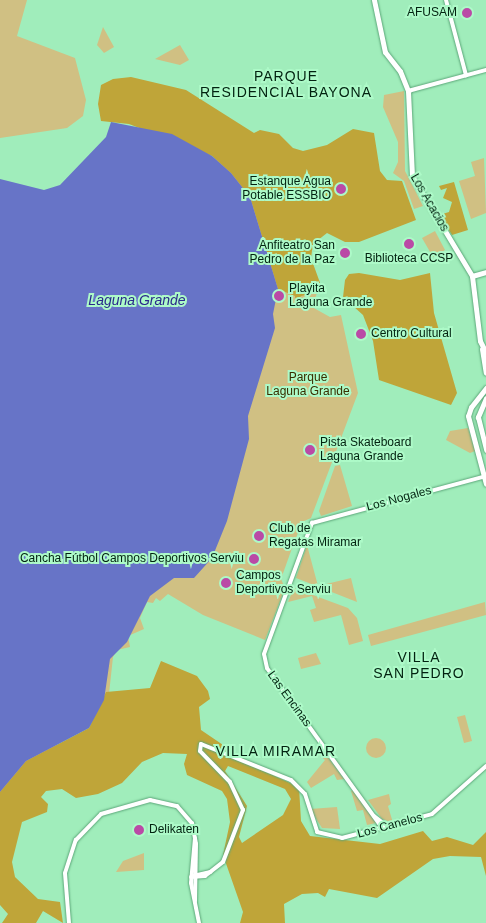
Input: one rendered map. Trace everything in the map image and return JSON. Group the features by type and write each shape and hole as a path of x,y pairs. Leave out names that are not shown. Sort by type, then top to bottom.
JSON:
{"main road":[{"name":"Los Acacios","path":"374,0 384,52 400,71 408,91 412,176 472,276 482,346 486,353"},
{"path":"472,276 486,272"},
{"path":"482,346 486,373"},
{"path":"486,388 470,409 470,426 486,484"},
{"path":"486,398 480,409 479,424 486,450"},
{"path":"470,426 479,424"}],"street":[{"path":"446,0 466,75"},
{"path":"408,91 486,70"},
{"name":"Los Nogales","path":"265,666 265,652 312,523 485,476"},
{"name":"Las Encinas","path":"265,666 383,829"},
{"name":"Los Canelos","path":"213,872 228,854 243,808 230,782 200,751 201,744 291,780 305,794 312,822 323,835 342,838 383,829 435,813 486,766"},
{"path":"69,923 65,885 69,856 80,834 98,816 147,801 166,801 186,812 195,838 193,877"},
{"path":"373,816 388,827"},
{"path":"195,838 193,877 199,923"},
{"path":"195,865 204,873"},
{"path":"193,877 213,872"},
{"path":"193,877 213,872"}],"green space":[{"path":"0,0 27,0 17,36 75,58 86,100 83,116 67,128 0,138"},
{"path":"103,27 114,47 104,53 97,45"},
{"path":"180,45 189,60 180,65 155,59"},
{"path":"404,91 405,171 423,206 414,209 404,181 393,173 398,162 398,142 383,107 384,95"},
{"name":"Laguna Grande","path":"198,157 217,160 247,184 287,290 295,296 317,293 312,307 330,317 341,315 358,393 311,518 302,522 291,551 281,579 285,588 265,640 203,615 168,594 160,601 156,598 153,603 147,602 140,618 144,629 128,636 130,647 117,650 113,657 109,694 0,799 0,183 40,192"},
{"path":"484,158 486,213 471,219 459,181 475,176 471,162"},
{"path":"435,231 445,250 433,257 422,238"},
{"path":"468,428 475,451 470,453 446,440 450,431"},
{"path":"340,465 352,506 321,516 319,511 335,466"},
{"path":"307,545 318,586 351,578 357,602 296,578"},
{"path":"294,588 348,608 357,618 363,641 349,645 341,615 314,622 310,610 316,608 312,596 288,602"},
{"path":"485,602 486,615 371,646 368,635"},
{"path":"316,653 321,664 301,669 298,658"},
{"path":"465,715 472,741 464,743 457,717"},
{"path":"376,738 383,741 386,748 383,755 376,758 369,755 366,748 369,741"},
{"path":"320,746 344,779 337,780 334,774 311,788 307,782 325,760 314,750"},
{"path":"353,790 376,823 367,825 363,810 357,811 351,791"},
{"path":"389,794 391,804 388,806 393,823 382,819 368,800"},
{"path":"337,807 340,829 322,828 310,809"},
{"path":"144,853 144,870 116,872 123,861"}],"shaded area":[{"path":"131,77 186,90 254,133 260,130 279,134 293,148 303,151 327,145 353,129 374,133 380,171 387,180 402,181 416,220 359,242 345,242 327,233 313,244 311,258 323,291 301,296 296,302 295,296 278,289 250,197 231,173 212,156 129,124 101,121 98,104 101,85 113,79"},
{"path":"454,182 468,230 452,235 439,215 449,212 452,202 443,198 447,188 441,190 439,186"},
{"path":"359,273 400,280 430,273 434,313 457,393 451,405 379,380 373,341 363,315 343,297 345,280 349,274"},
{"path":"161,661 197,676 208,691 210,699 199,707 201,730 257,768 299,787 301,821 310,836 380,844 423,831 432,841 447,837 473,845 486,832 486,876 481,857 450,856 433,859 377,898 329,889 325,897 318,893 302,894 284,904 285,923 240,923 243,912 223,855 230,822 227,799 222,791 187,775 184,764 187,754 163,753 142,762 122,783 98,794 76,798 62,789 46,791 41,797 48,804 47,812 22,822 12,862 15,877 38,899 60,902 63,923 43,911 36,923 2,923 8,914 0,905 0,792 26,761 89,728 106,692 150,688","holes":["228,766 285,789 291,799 283,815 242,843 239,837 247,806 225,771"]}],"water":[{"name":"Laguna Grande","path":"111,122 172,134 212,156 231,173 250,197 278,289 273,314 275,328 248,416 249,439 227,521 212,558 194,578 174,578 150,596 127,642 110,659 104,700 89,728 26,761 0,792 0,179 44,190 60,185 106,137"}],"place":[{"name":"AFUSAM","path":"467,13"},
{"name":"Estanque Agua Potable ESSBIO","path":"341,189"},
{"name":"Biblioteca CCSP","path":"409,244"},
{"name":"Anfiteatro San Pedro de la Paz","path":"345,253"},
{"name":"Playita Laguna Grande","path":"279,296"},
{"name":"Centro Cultural","path":"361,334"},
{"name":"Pista Skateboard Laguna Grande","path":"310,450"},
{"name":"Club de Regatas Miramar","path":"259,536"},
{"name":"Cancha Fútbol Campos Deportivos Serviu","path":"254,559"},
{"name":"Campos Deportivos Serviu","path":"226,583"},
{"name":"Delikaten","path":"139,830"}],"district":[{"name":"PARQUE RESIDENCIAL BAYONA","path":"286,84"},
{"name":"VILLA SAN PEDRO","path":"419,666"},
{"name":"VILLA MIRAMAR","path":"276,751"}],"park label":[{"name":"Parque Laguna Grande","path":"308,385"}]}
